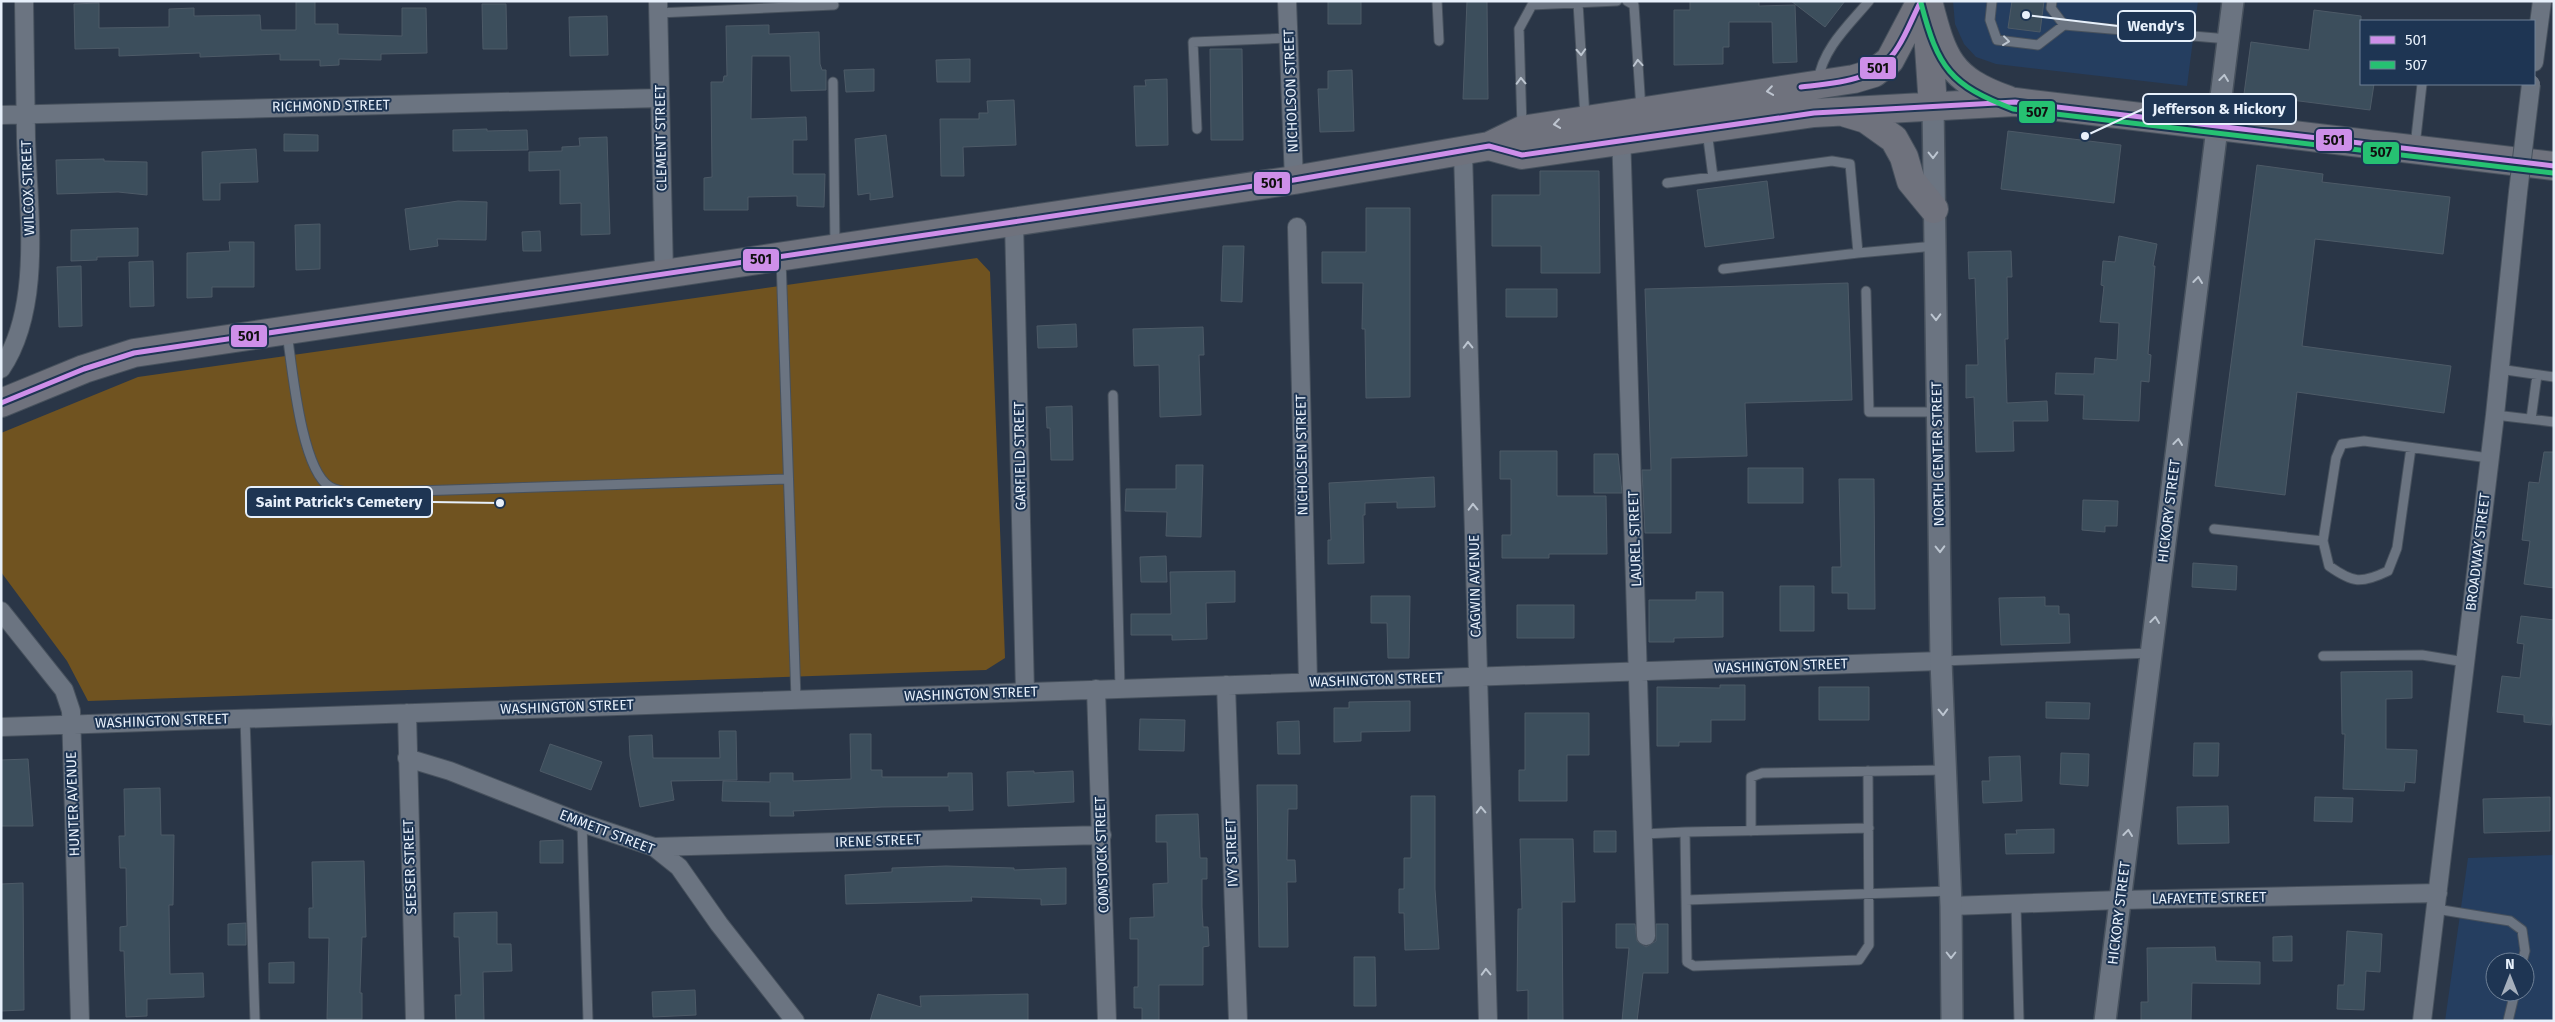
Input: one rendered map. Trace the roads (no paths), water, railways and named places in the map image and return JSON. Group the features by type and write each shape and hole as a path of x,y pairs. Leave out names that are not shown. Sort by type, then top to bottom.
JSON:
{"main road":[{"path":"1,403 84,369 134,353 781,257 1014,220 1294,180 1476,149 1522,130 1854,79 1874,73 1890,60 1921,1"},
{"path":"1927,1 1945,57 1968,82 1986,92 2014,102"},
{"name":"NORTH CENTER STREET","path":"1927,1 1933,106"},
{"path":"1476,149 1522,156 1757,120 1840,111 2014,102 2554,166"},
{"path":"1840,111 1866,119 1894,139 1904,157 1911,181 1934,209"}],"street":[{"name":"WILCOX STREET","path":"1,370 12,354 25,309 30,265 25,114 24,1"},
{"name":"NICHOLSON STREET","path":"1287,1 1294,180"},
{"name":"HICKORY STREET","path":"2105,1021 2233,1"},
{"path":"2535,54 2542,1"},
{"name":"CLEMENT STREET","path":"658,7 664,274"},
{"name":"BROADWAY STREET","path":"2422,1021 2495,415 2531,85"},
{"name":"RICHMOND STREET","path":"1,115 660,98"},
{"name":"NORTH CENTER STREET","path":"1933,106 1941,661 1950,899 1952,1021"},
{"name":"LAUREL STREET","path":"1631,113 1622,142 1646,936"},
{"name":"CAGWIN AVENUE","path":"1476,149 1477,676 1488,1021"},
{"name":"GARFIELD STREET","path":"1014,220 1026,692"},
{"name":"NICHOLSEN STREET","path":"1296,227 1308,682"},
{"name":"HUNTER AVENUE","path":"1,611 64,690 71,711 80,1021"},
{"name":"WASHINGTON STREET","path":"1,727 1941,661"},
{"name":"IVY STREET","path":"1226,685 1238,1021"},
{"name":"COMSTOCK STREET","path":"1096,689 1107,1021"},
{"name":"SEESER STREET","path":"407,713 415,1021"},
{"name":"EMMETT STREET","path":"407,758 450,771 582,823 654,847 679,867 719,924 795,1021"},
{"name":"IRENE STREET","path":"654,847 1102,834"},
{"name":"LAFAYETTE STREET","path":"1950,899 2016,904 2120,900 2437,901"}],"lane":[{"path":"1437,1 1439,41"},
{"path":"1522,130 1519,29 1532,5 1617,1"},
{"path":"1627,1 1634,5 1631,113"},
{"path":"1818,84 1820,65 1827,52 1869,1"},
{"path":"1992,1 1990,20 1997,40 2038,45 2064,25 2228,39"},
{"path":"2052,1 2051,8 2064,25"},
{"path":"1578,3 1585,120"},
{"path":"658,7 834,5"},
{"path":"1197,129 1194,42 1289,38"},
{"path":"833,82 835,248"},
{"path":"2415,149 2422,85"},
{"path":"1707,128 1714,177"},
{"path":"1668,183 1832,161 1850,164 1858,253"},
{"path":"1724,269 1935,246"},
{"path":"781,257 796,700"},
{"path":"1866,291 1869,412 1938,412"},
{"path":"287,331 296,403 310,454 323,480 330,487 339,491 353,493 788,479"},
{"path":"2499,369 2554,377"},
{"path":"2531,419 2537,375"},
{"path":"1113,395 1120,689"},
{"path":"2495,415 2554,422"},
{"path":"2411,448 2397,548 2388,571 2372,578 2348,580 2330,566 2324,541 2336,458 2342,444 2364,441 2489,458"},
{"path":"2214,529 2324,541"},
{"path":"1941,661 2151,653"},
{"path":"2323,656 2422,655 2465,662"},
{"path":"245,718 255,1021"},
{"path":"1751,831 1751,777 1762,773 1946,770"},
{"path":"1684,832 1687,962 1694,966 1859,960 1869,945 1868,771"},
{"path":"582,823 588,1021"},
{"path":"1644,834 1869,828"},
{"path":"1686,900 1869,894 1950,899"},
{"path":"2437,901 2510,921 2522,930 2525,952"},
{"path":"2016,904 2019,1021"},
{"path":"2508,1021 2513,1002"}],"place":[{"name":"Wendy's","path":"2026,15"},
{"name":"Jefferson & Hickory","path":"2085,136"},
{"name":"Saint Patrick's Cemetery","path":"500,503"}]}
